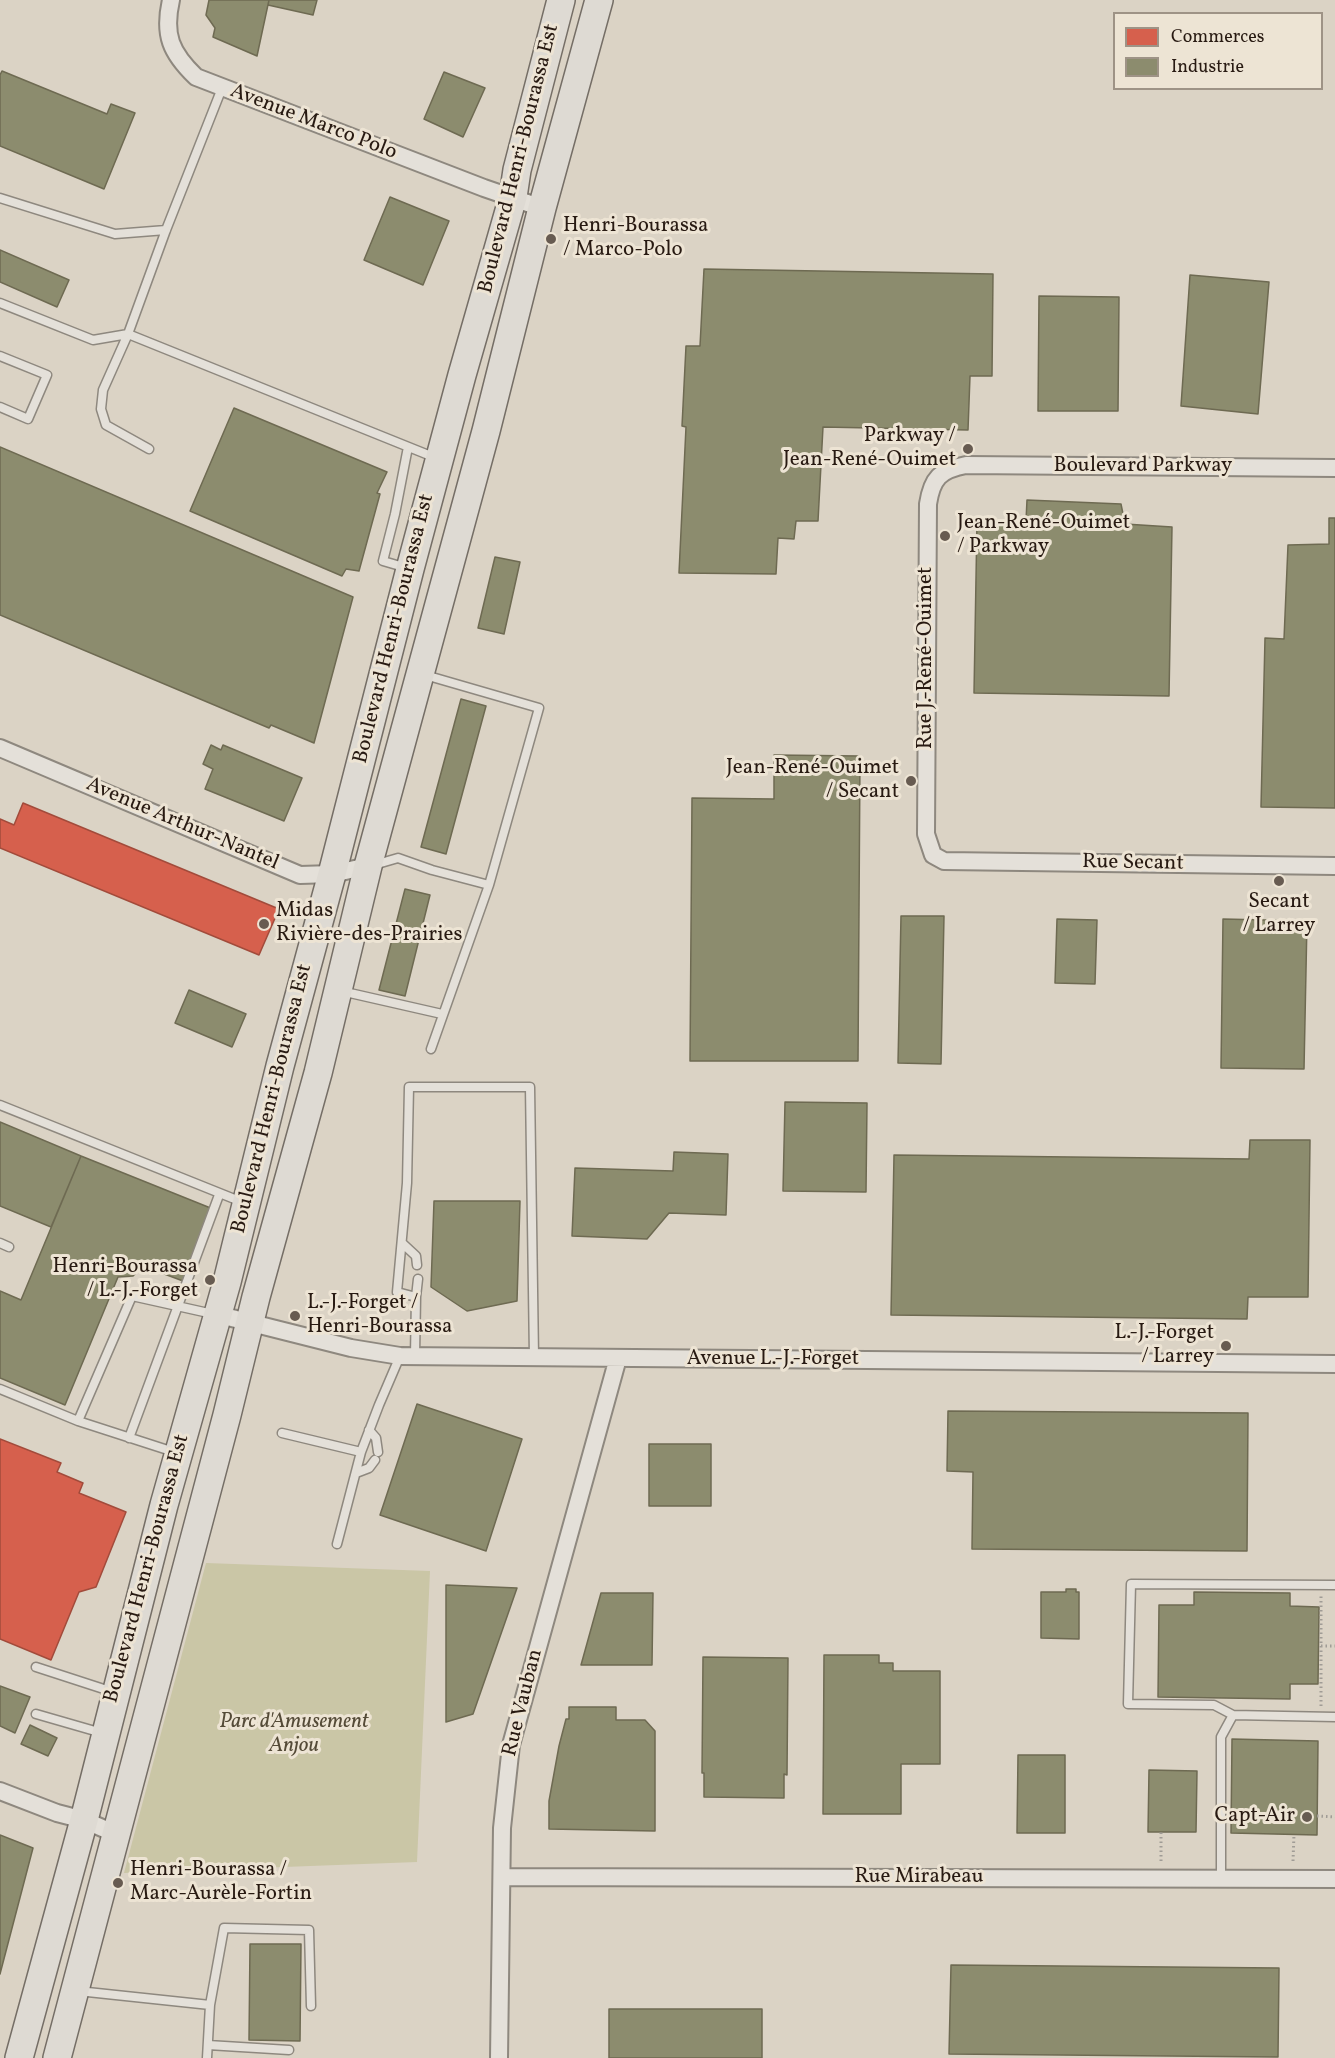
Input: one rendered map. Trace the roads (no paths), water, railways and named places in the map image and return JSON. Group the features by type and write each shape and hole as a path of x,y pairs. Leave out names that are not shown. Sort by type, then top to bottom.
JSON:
{"main road":[{"name":"Boulevard Henri-Bourassa Est","path":"19,2058 84,1820 178,1454 216,1314 227,1282 280,1066 439,459 513,197 517,170 561,0"},
{"name":"Boulevard Henri-Bourassa Est","path":"57,2058 318,1072 368,866 486,432 542,208 599,0"}],"street":[{"name":"Avenue Marco Polo","path":"171,0 167,24 171,45 181,62 196,77 483,188 542,208"},
{"name":"Boulevard Parkway","path":"950,468 977,465 1335,468"},
{"name":"Rue J.-René-Ouimet","path":"933,855 926,834 928,504 930,489 937,476 950,468"},
{"name":"Avenue Arthur-Nantel","path":"0,748 300,875 332,874 368,866"},
{"name":"Rue Secant","path":"933,855 944,861 1335,866"},
{"name":"Avenue L.-J.-Forget","path":"216,1314 351,1348 408,1356 1335,1364"},
{"name":"Rue Vauban","path":"499,2058 502,1827 511,1745 618,1358"},
{"path":"0,1791 57,1813 84,1820 116,1834"},
{"name":"Rue Mirabeau","path":"502,1877 1335,1880"}],"lane":[{"path":"149,449 106,425 101,409 103,390 128,334 222,88"},
{"path":"0,198 115,234 166,230"},
{"path":"0,303 93,340 128,334 439,459"},
{"path":"0,356 47,375 28,419 0,407"},
{"path":"408,447 383,561 410,569"},
{"path":"420,674 538,708 489,885 431,1049"},
{"path":"368,866 398,858 432,870 489,885"},
{"path":"338,990 442,1014"},
{"path":"416,1297 397,1292 407,1183 409,1087 530,1087 534,1357"},
{"path":"0,1105 246,1204"},
{"path":"129,1438 219,1194"},
{"path":"402,1243 416,1256 417,1265"},
{"path":"337,1544 369,1430 408,1356 418,1279"},
{"path":"78,1421 132,1296 216,1314"},
{"path":"0,1389 78,1421 178,1454"},
{"path":"356,1473 369,1468 376,1456 376,1438 369,1430"},
{"path":"282,1433 361,1452"},
{"path":"1335,1585 1131,1584 1128,1704 1214,1705 1233,1715 1335,1717"},
{"path":"36,1667 115,1693"},
{"path":"36,1714 106,1734"},
{"path":"1221,1879 1221,1737 1233,1715"},
{"path":"207,2058 210,2005 224,1928 309,1930 311,2006"},
{"path":"74,1991 210,2005"},
{"path":"208,2045 289,2050"}],"place":[{"name":"Henri-Bourassa / Marco-Polo","path":"551,239"},
{"name":"Parkway / Jean-René-Ouimet","path":"968,449"},
{"name":"Jean-René-Ouimet / Parkway","path":"945,536"},
{"name":"Jean-René-Ouimet / Secant","path":"911,781"},
{"name":"Secant / Larrey","path":"1279,881"},
{"name":"Midas Rivière-des-Prairies","path":"264,924"},
{"name":"Henri-Bourassa / L.-J.-Forget","path":"210,1280"},
{"name":"L.-J.-Forget / Henri-Bourassa","path":"295,1316"},
{"name":"L.-J.-Forget / Larrey","path":"1226,1346"},
{"name":"Capt-Air","path":"1307,1817"},
{"name":"Henri-Bourassa / Marc-Aurèle-Fortin","path":"118,1883"}],"park label":[{"name":"Parc d'Amusement Anjou","path":"294,1735"}]}
